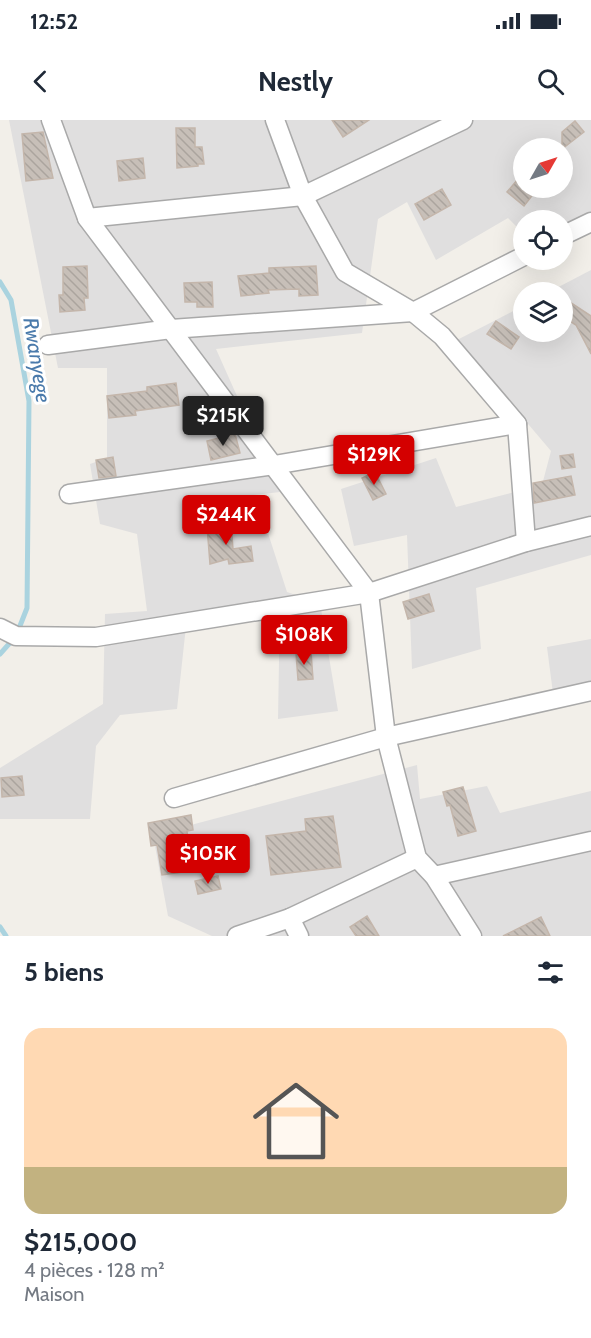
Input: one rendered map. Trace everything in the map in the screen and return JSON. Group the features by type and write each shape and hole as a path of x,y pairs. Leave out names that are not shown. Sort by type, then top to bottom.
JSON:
{"street":[{"path":"51,120 87,218 369,593 386,737 417,858 434,876 472,936"},
{"path":"275,120 303,196 345,272 413,312 442,336 517,424 525,542"},
{"path":"87,218 303,196 463,120"},
{"path":"573,231 591,222"},
{"path":"48,345 171,329 413,312 513,262"},
{"path":"69,494 274,465 517,424"},
{"path":"0,628 16,636 96,638 369,593 525,542 591,526"},
{"path":"174,798 386,737 591,691"},
{"path":"434,876 591,841"},
{"path":"237,936 290,918 417,858"},
{"path":"290,918 299,936"}],"shaded area":[{"path":"9,120 591,120 591,215 573,230 573,210 513,210 513,223 508,218 436,260 407,202 378,219 362,333 216,349 280,492 221,499 221,529 267,530 287,592 320,603 338,711 278,719 280,604 187,617 177,709 120,715 96,746 90,819 0,819 0,768 103,704 105,614 147,611 137,534 100,524 90,464 107,458 107,368 58,368"},
{"path":"591,270 591,555 476,588 481,649 412,669 407,535 354,546 341,489 436,458 456,507 542,485 551,451 457,340 513,311 513,342 573,342 573,282 568,282"},
{"path":"591,639 591,698 554,701 547,647"},
{"path":"417,765 420,799 487,786 500,813 591,791 591,936 212,936 168,916 153,835"}],"building":[{"path":"332,120 369,120 343,137"},
{"path":"575,121 584,132 573,140 573,138 562,138 562,132"},
{"path":"176,128 195,128 195,147 202,147 204,164 177,168"},
{"path":"43,132 53,178 26,181 22,134"},
{"path":"143,158 145,178 119,181 117,161"},
{"path":"513,185 513,197 507,192"},
{"path":"442,189 451,205 424,220 415,204"},
{"path":"514,198 530,198 524,206"},
{"path":"87,266 88,298 84,298 85,310 60,312 59,295 63,295 63,267"},
{"path":"316,266 318,295 299,296 299,289 268,290 269,293 241,296 238,276 269,273 269,268"},
{"path":"212,282 213,307 197,307 197,302 185,302 184,283"},
{"path":"573,304 591,316 591,354 573,323"},
{"path":"496,321 513,333 513,342 516,342 511,349 487,334"},
{"path":"176,383 179,405 135,411 136,415 109,418 107,396 147,391 147,387"},
{"path":"235,434 240,453 211,460 207,441"},
{"path":"573,454 575,467 562,469 560,456"},
{"path":"113,457 116,476 99,478 96,460"},
{"path":"375,472 386,494 373,500 362,478"},
{"path":"571,476 575,495 534,503 533,483"},
{"path":"231,524 233,549 251,546 253,561 229,564 228,559 210,564 207,526"},
{"path":"429,594 434,611 408,619 403,602"},
{"path":"311,652 313,679 298,680 296,653"},
{"path":"22,776 24,795 2,797 1,778"},
{"path":"463,787 476,831 458,836 450,805 447,806 443,792"},
{"path":"191,815 193,830 187,831 188,841 184,842 189,871 162,875 157,845 151,846 148,823"},
{"path":"333,816 341,867 271,875 266,836 306,831 305,819"},
{"path":"218,876 221,889 198,894 195,881"},
{"path":"367,916 379,936 356,936 350,927"},
{"path":"541,917 550,936 503,936"}],"waterway":[{"name":"Rwanyege","path":"0,282 11,300 29,401 27,608 16,636 0,654"},
{"path":"0,927 6,936"}]}
